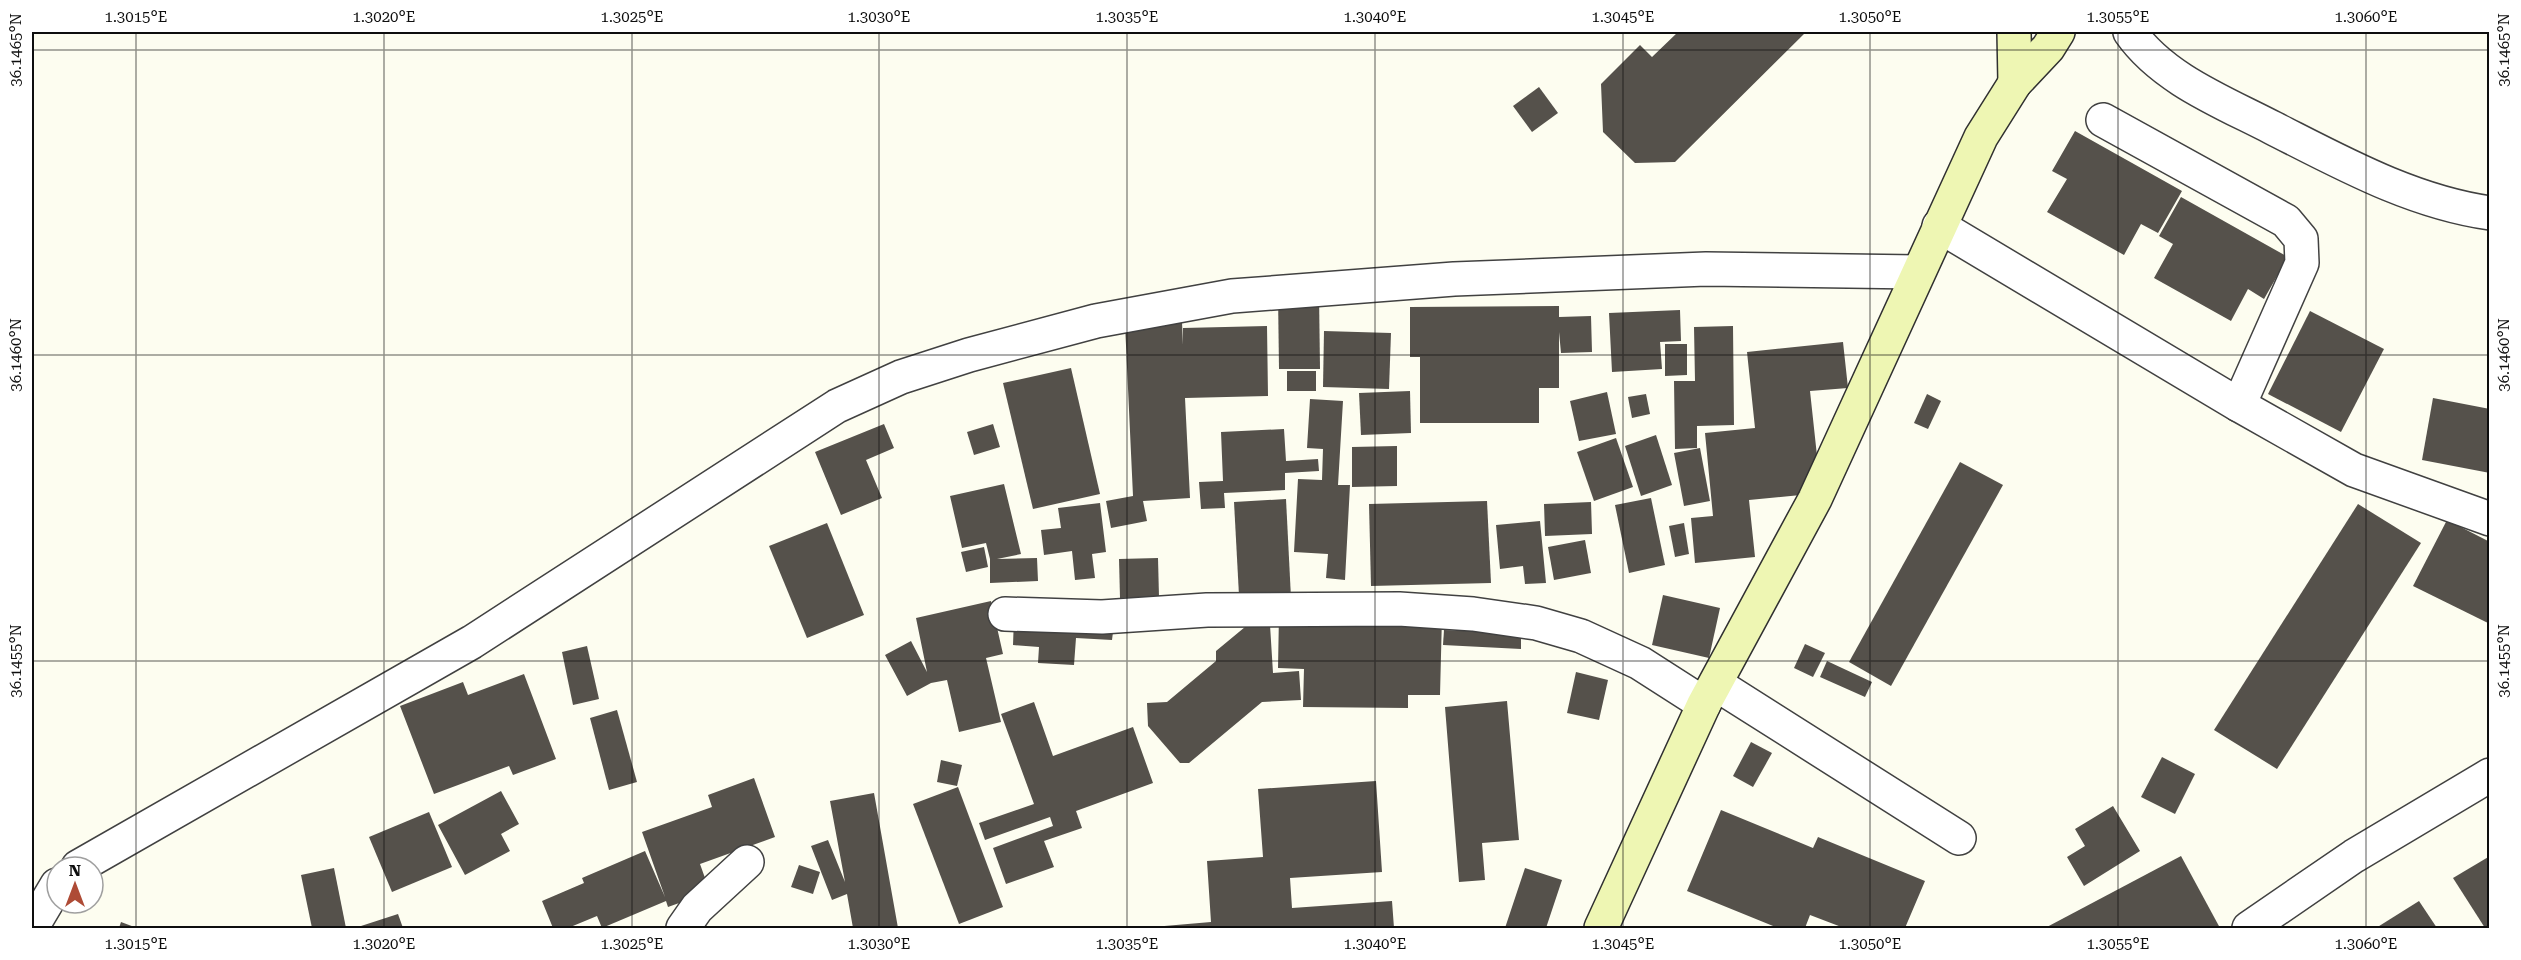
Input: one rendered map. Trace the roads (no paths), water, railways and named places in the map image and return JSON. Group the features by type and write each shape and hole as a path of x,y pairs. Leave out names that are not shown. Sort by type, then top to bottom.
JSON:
{"street":[{"path":"2014,32 2015,83"},
{"path":"1601,928 1710,694 1815,500 1981,137 2015,83 2048,48 2058,32"},
{"path":"2130,32 2152,57 2176,77 2294,139 2371,176 2434,201 2490,213"},
{"path":"2103,120 2286,221 2301,239 2303,250 2299,272 2279,312 2240,405"},
{"path":"1939,226 2354,470 2490,519"},
{"path":"99,855 472,642 837,406 901,377 969,355 1096,321 1232,296 1454,279 1706,269 1918,272"},
{"path":"1005,614 1102,617 1207,610 1399,609 1473,614 1536,624 1581,636 1710,694 1959,838"},
{"path":"2249,928 2354,856 2490,775"},
{"path":"683,928 697,908 747,862"},
{"path":"32,927 45,905"}]}
